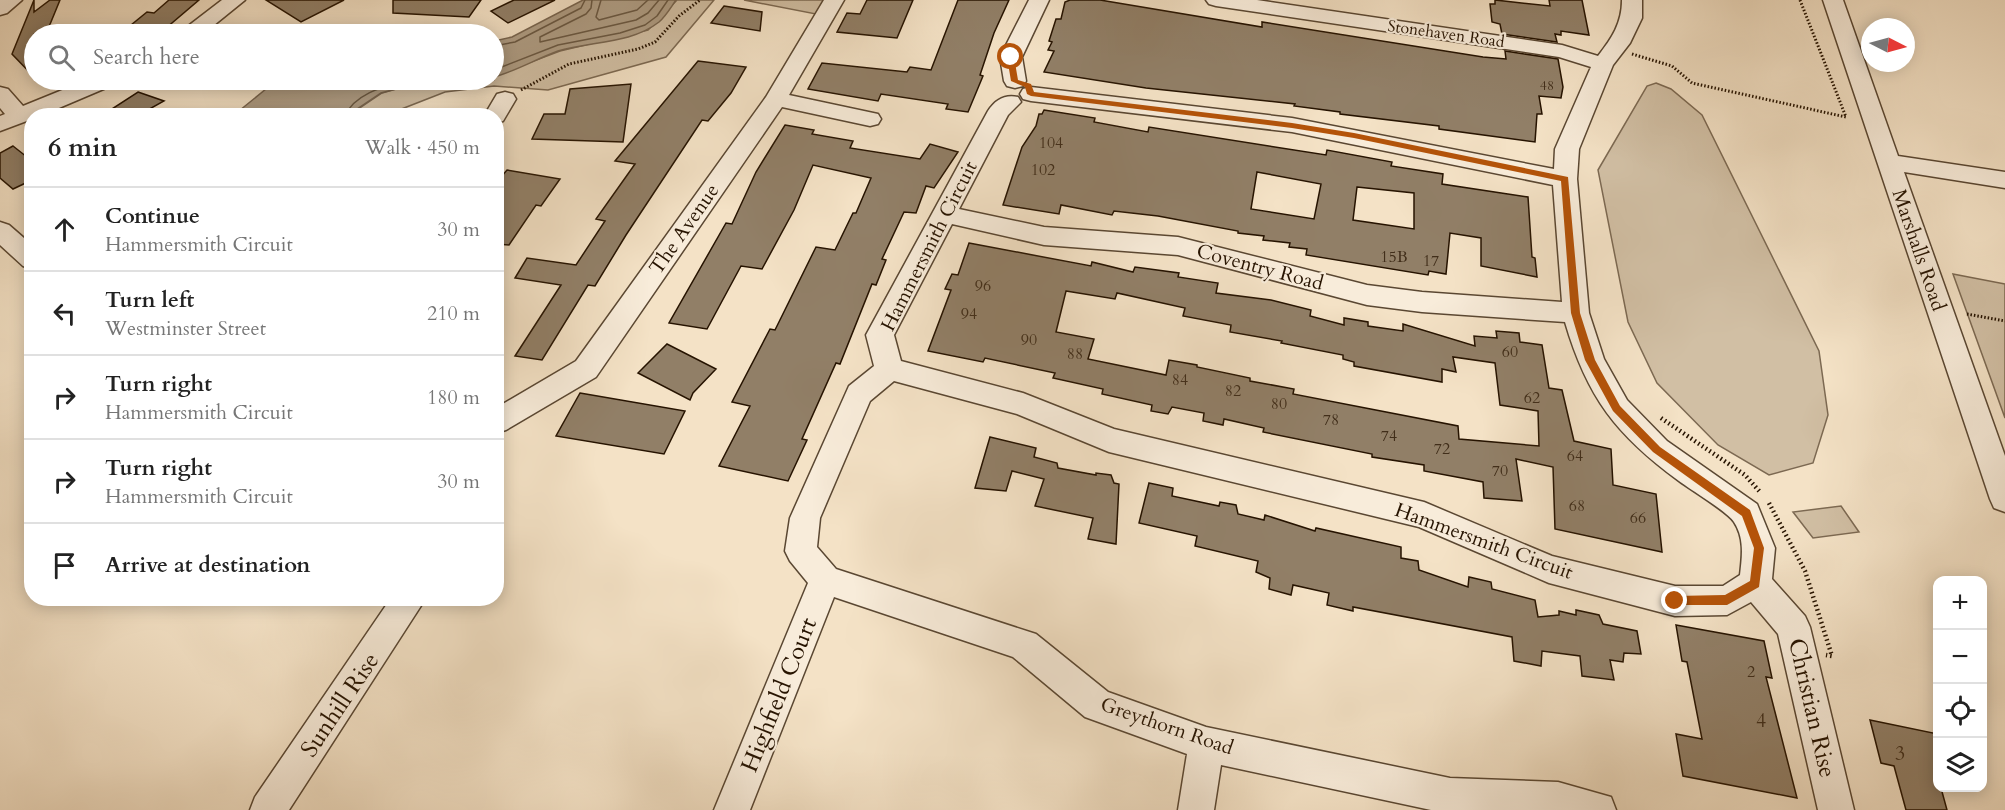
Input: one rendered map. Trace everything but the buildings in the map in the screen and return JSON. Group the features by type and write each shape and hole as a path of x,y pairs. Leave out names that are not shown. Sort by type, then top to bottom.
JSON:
{"street":[{"path":"0,9 12,0"},
{"path":"203,24 235,0"},
{"name":"The Avenue","path":"504,417 586,369 776,99 834,0"},
{"path":"1039,0 1011,57 1019,92 1302,127 1565,179"},
{"name":"Stonehaven Road","path":"1216,0 1562,51 1615,63"},
{"path":"1632,0 1632,18 1619,44 1615,63 1567,149 1565,179 1576,313 1590,360 1617,408 1657,449 1746,513 1759,548 1755,584"},
{"name":"Marshalls Road","path":"1833,0 2005,499"},
{"path":"38,108 81,90"},
{"name":"Hammersmith Circuit","path":"1019,92 999,111 880,334 889,369 1023,404 1109,440 1424,515 1549,569 1675,601 1727,600 1755,584"},
{"path":"0,94 10,120 24,114"},
{"path":"776,99 870,119"},
{"path":"1888,162 2005,180"},
{"name":"Coventry Road","path":"946,214 1044,236 1178,246 1367,295 1422,302 1576,313"},
{"path":"0,231 24,253"},
{"path":"825,580 801,551 805,518 859,394 889,369"},
{"name":"Greythorn Road","path":"825,580 1024,645 1097,705 1206,744 1450,796 1558,800 1598,810"},
{"name":"Highfield Court","path":"732,810 825,580"},
{"name":"Christian Rise","path":"1755,584 1793,627 1836,810"},
{"name":"Sunhill Rise","path":"268,810 405,606"},
{"path":"1196,810 1206,744"}],"path":[{"path":"500,107 570,64 639,50 655,42 679,16 700,0"},
{"path":"1615,63 1631,54 1673,66 1692,83 1846,117 1800,0"},
{"path":"1967,314 2005,321"},
{"path":"1660,417 1745,475 1770,504 1805,571 1832,656 1799,651"}],"shaded area":[{"path":"677,0 714,0 666,57 548,90 504,87 504,72 560,51 648,30"},
{"path":"744,0 830,0 821,15"},
{"path":"1656,83 1671,89 1702,115 1819,351 1828,415 1813,463 1769,475 1718,445 1657,383 1628,322 1598,170 1647,86"},
{"path":"393,90 461,90 445,92 404,108 360,108 382,93"},
{"path":"1953,274 2005,284 2005,418"},
{"path":"1841,506 1859,532 1813,538 1793,512"}],"water":[{"path":"583,0 676,0 659,22 648,29 623,38 558,51 504,74 504,39 512,37"},
{"path":"265,90 392,90 381,93 358,108 243,108"}],"route":[{"path":"1011,57 1015,81 1028,85 1031,94 1292,125 1565,179 1576,313 1590,360 1617,408 1657,449 1746,513 1759,548 1755,584 1727,600 1675,601"}]}
